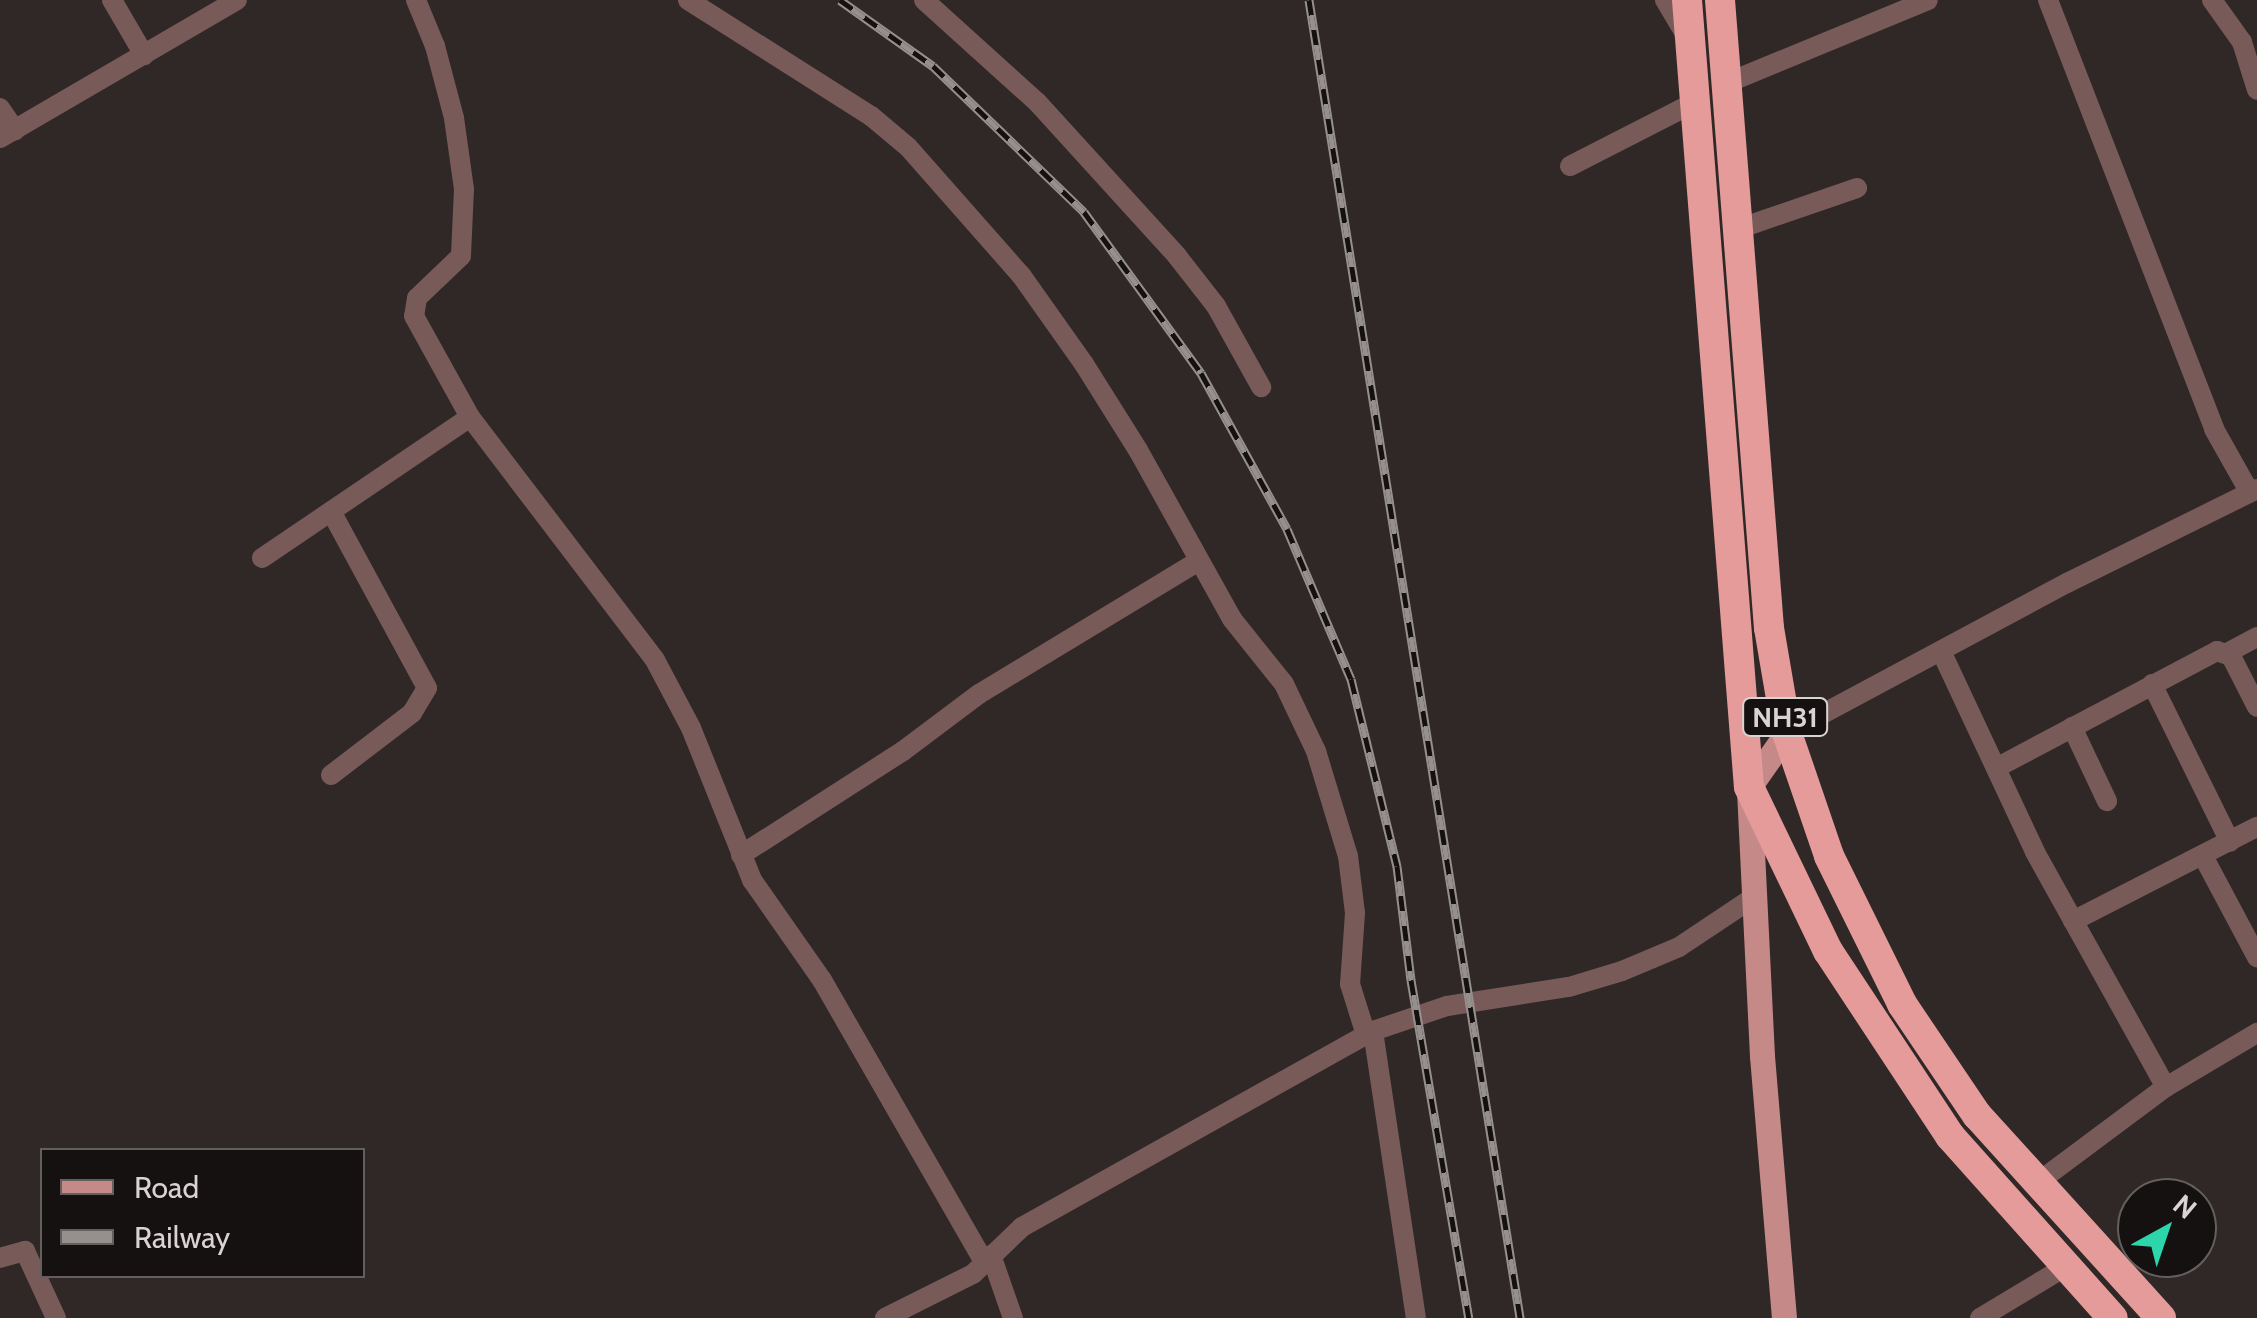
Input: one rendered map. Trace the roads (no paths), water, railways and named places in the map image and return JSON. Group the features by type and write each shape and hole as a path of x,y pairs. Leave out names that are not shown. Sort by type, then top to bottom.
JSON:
{"highway":[{"name":"NH31","path":"1688,0 1749,787 1802,902 1872,1022 1950,1136 2113,1318"},
{"name":"NH31","path":"1720,0 1769,628 1788,733 1829,856 1863,933 1902,1004 1978,1115 2162,1318"}],"main road":[{"path":"1784,1318 1749,787 1788,733"}],"street":[{"path":"112,0 144,55"},
{"path":"0,108 8,134 237,0"},
{"path":"416,0 436,46 450,100 464,190 460,256 420,294 413,308 470,417 655,660 691,728 752,880 822,980 988,1258 1013,1318"},
{"path":"688,0 888,128 970,214 1084,364 1232,619 1284,684 1329,786 1352,882 1355,912 1350,984 1370,1033 1416,1318"},
{"path":"924,0 1037,102 1188,268 1216,306 1261,387"},
{"path":"1665,0 1691,42"},
{"path":"1726,84 1928,0"},
{"path":"1788,733 2253,491 2214,429 2048,0"},
{"path":"2212,0 2242,42 2257,90"},
{"path":"1570,166 1695,102"},
{"path":"1738,228 1857,188"},
{"path":"262,558 470,417"},
{"path":"331,512 427,688 412,713 331,775"},
{"path":"741,855 889,760 979,694 1200,561"},
{"path":"1996,768 2217,651 2227,653 2257,637"},
{"path":"1941,651 2073,921 2166,1087"},
{"path":"2227,653 2257,708"},
{"path":"2152,684 2230,842"},
{"path":"2072,727 2108,801"},
{"path":"2073,921 2257,828"},
{"path":"2203,856 2257,957"},
{"path":"885,1318 960,1282 1022,1227 1370,1033 1447,1006 1570,987 1622,971 1679,946 1754,897"},
{"path":"2037,1183 2166,1087 2257,1033"},
{"path":"0,1258 25,1251 56,1318"},
{"path":"1980,1318 2065,1267"}],"railway":[{"path":"840,0 933,66 1084,212 1201,373 1287,529 1351,679 1397,866 1411,980 1469,1318"},
{"path":"1309,0 1520,1318"}]}
